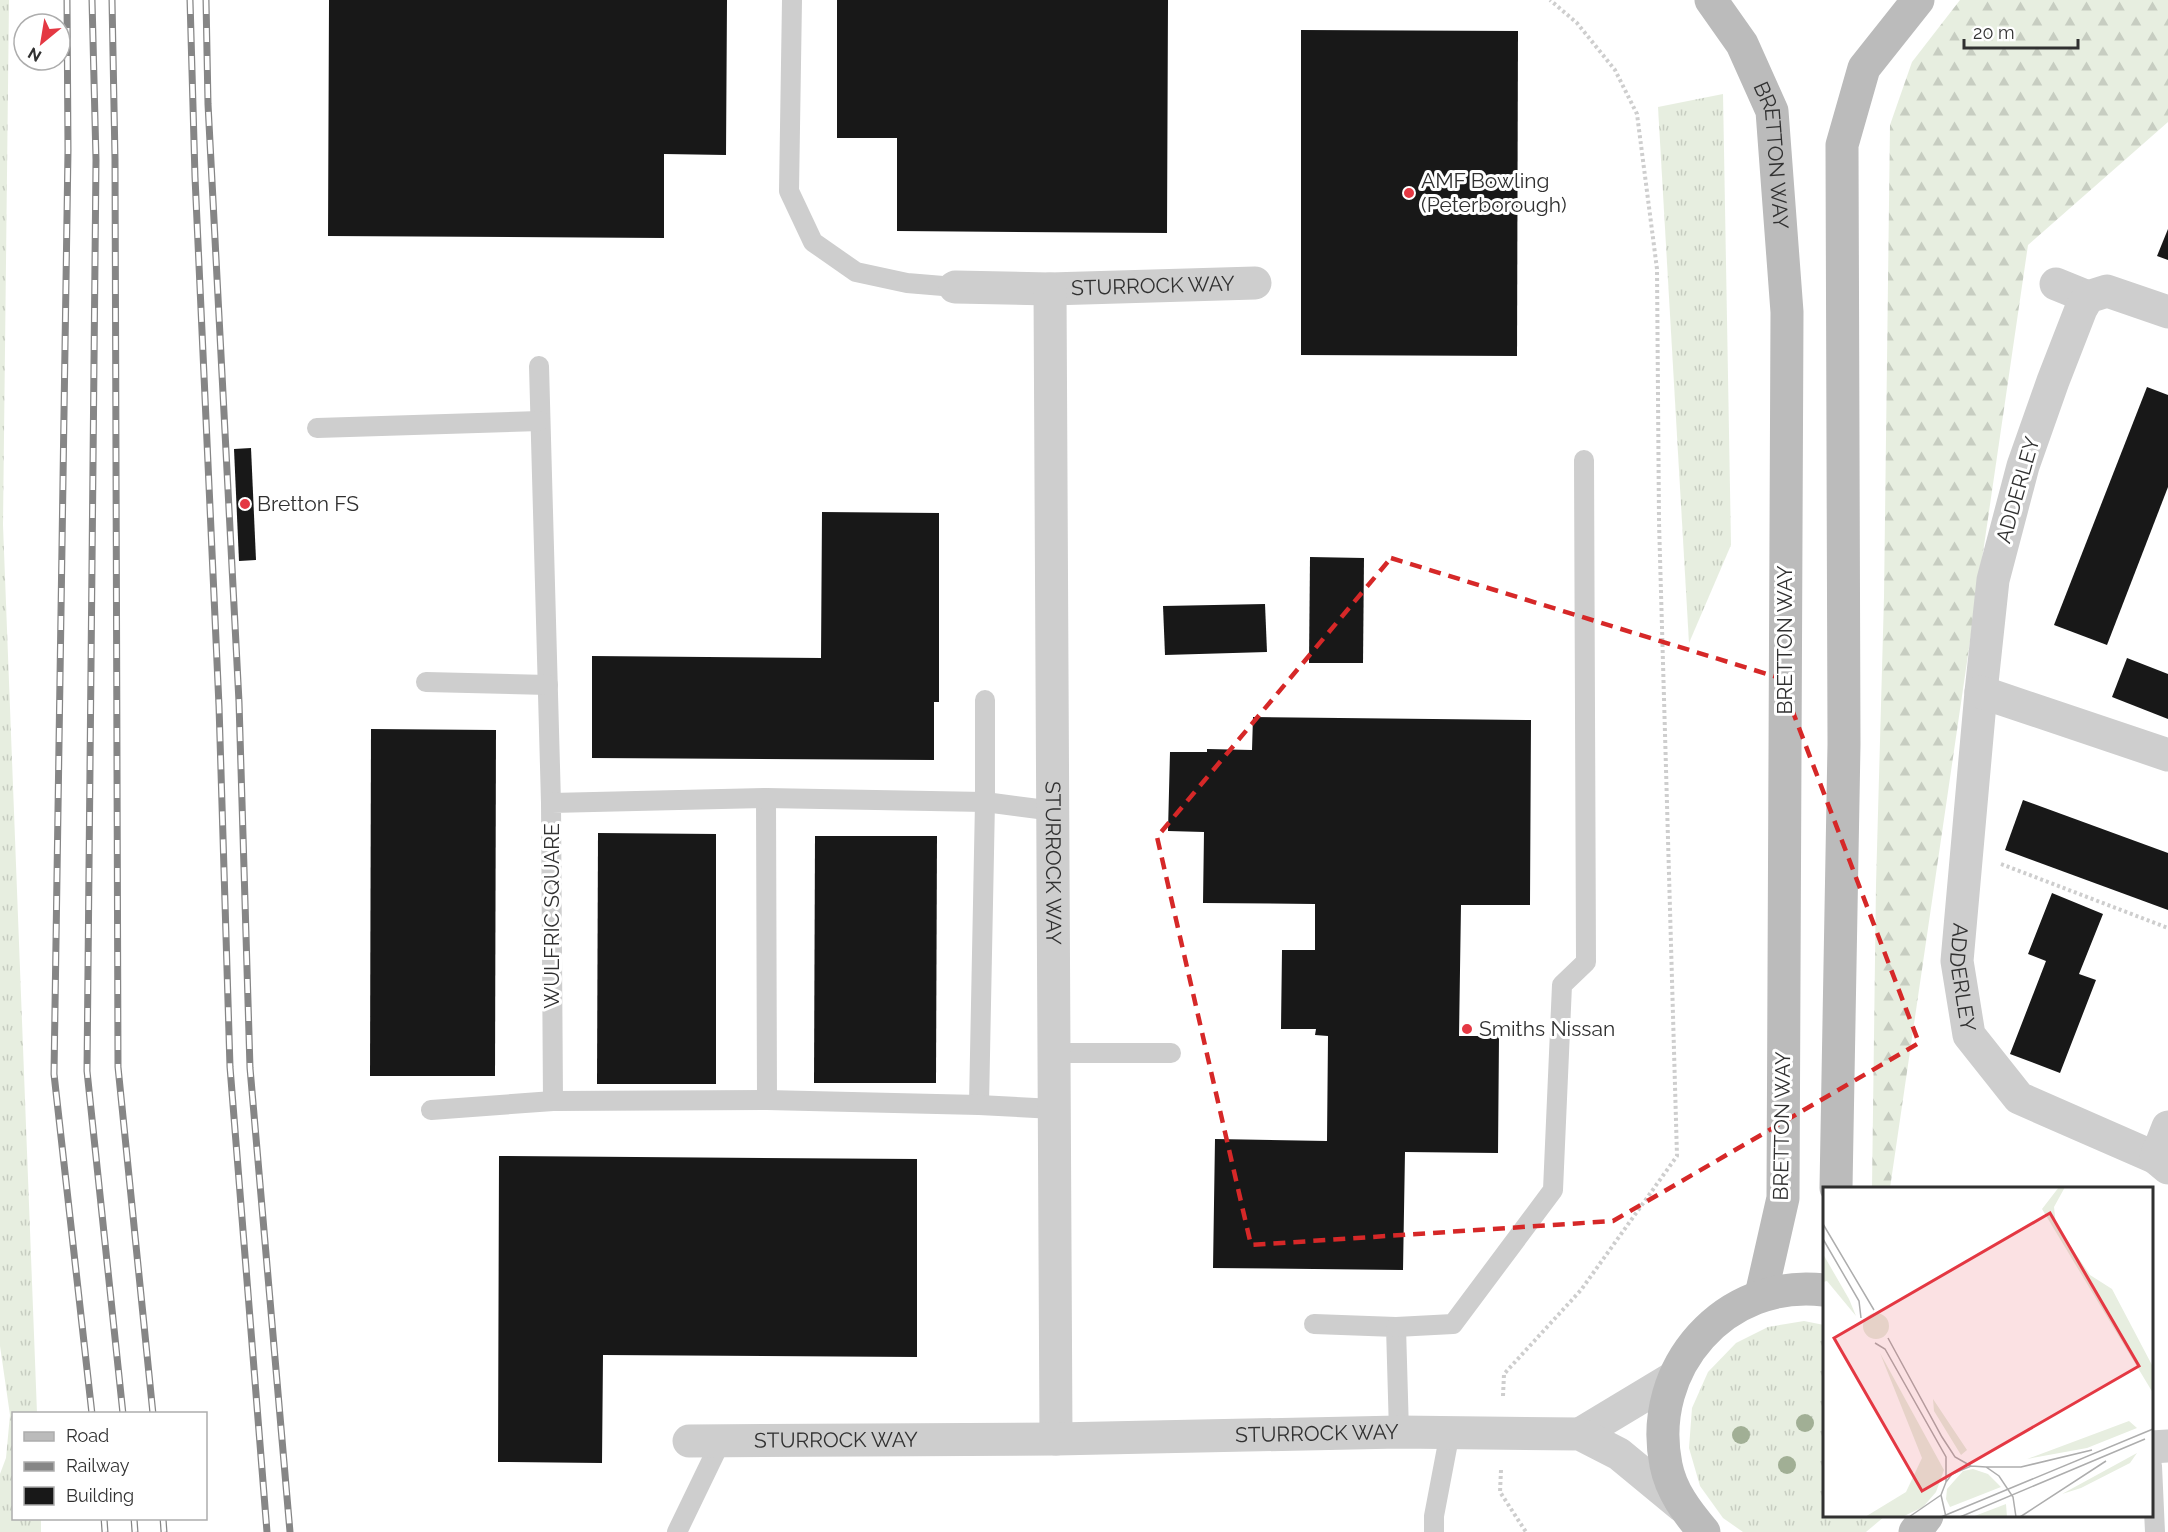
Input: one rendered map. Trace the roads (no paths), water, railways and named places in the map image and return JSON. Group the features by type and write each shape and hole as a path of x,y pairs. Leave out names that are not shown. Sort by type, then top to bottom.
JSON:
{"street":[{"name":"BRETTON WAY","path":"1711,0 1742,44 1772,111 1786,312 1783,1198 1761,1295"},
{"path":"1836,1187 1844,744 1842,145 1864,68 1918,0"},
{"name":"STURROCK WAY","path":"955,287 1050,290 1255,284"},
{"path":"2056,284 2088,297 2107,291 2168,312"},
{"name":"STURROCK WAY","path":"1050,290 1056,1439"},
{"name":"ADDERLEY","path":"2088,297 2081,309 2053,381 2020,477 1993,580 1958,961 1970,1035 2019,1098 2162,1163 2168,1127"},
{"path":"1981,692 2168,755"},
{"path":"1704,1532 1682,1506 1666,1465 1663,1421 1673,1378 1694,1342 1724,1314 1761,1295 1803,1287 1823,1290"},
{"path":"1580,1434 1673,1378"},
{"name":"STURROCK WAY","path":"689,1441 1056,1439 1399,1432 1580,1434 1619,1454 1682,1506"},
{"path":"2153,1447 2168,1446"},
{"path":"1915,1532 1926,1517"}],"lane":[{"path":"792,0 789,191 813,242 856,272 907,283 955,287"},
{"path":"538,366 551,802"},
{"path":"317,428 540,421"},
{"path":"1314,1324 1396,1327 1453,1324 1553,1190 1562,985 1586,962 1584,460"},
{"path":"426,682 548,684"},
{"path":"979,1105 986,802 985,700"},
{"path":"766,798 767,1100"},
{"name":"WULFRIC SQUARE","path":"553,1101 551,802 766,798 986,802 1054,811"},
{"path":"1055,1053 1171,1053"},
{"path":"431,1110 553,1101 767,1100 1054,1109"},
{"path":"1396,1327 1399,1432"},
{"path":"1434,1532 1434,1516 1450,1432"},
{"path":"677,1532 721,1441"},
{"path":"2153,1500 2155,1532"}],"railway":[{"path":"67,0 68,150 54,1074 92,1412"},
{"path":"92,0 96,160 87,1071 123,1412"},
{"path":"112,0 115,159 118,1067 153,1412"},
{"path":"190,0 195,177 219,706 230,1067 267,1532"},
{"path":"206,0 208,104 239,702 250,1068 290,1532"},
{"path":"104,1520 105,1532"},
{"path":"134,1520 135,1532"},
{"path":"163,1520 164,1532"}],"place":[{"name":"AMF Bowling (Peterborough)","path":"1409,193"},
{"name":"Bretton FS","path":"245,504"},
{"name":"Smiths Nissan","path":"1467,1029"}]}
